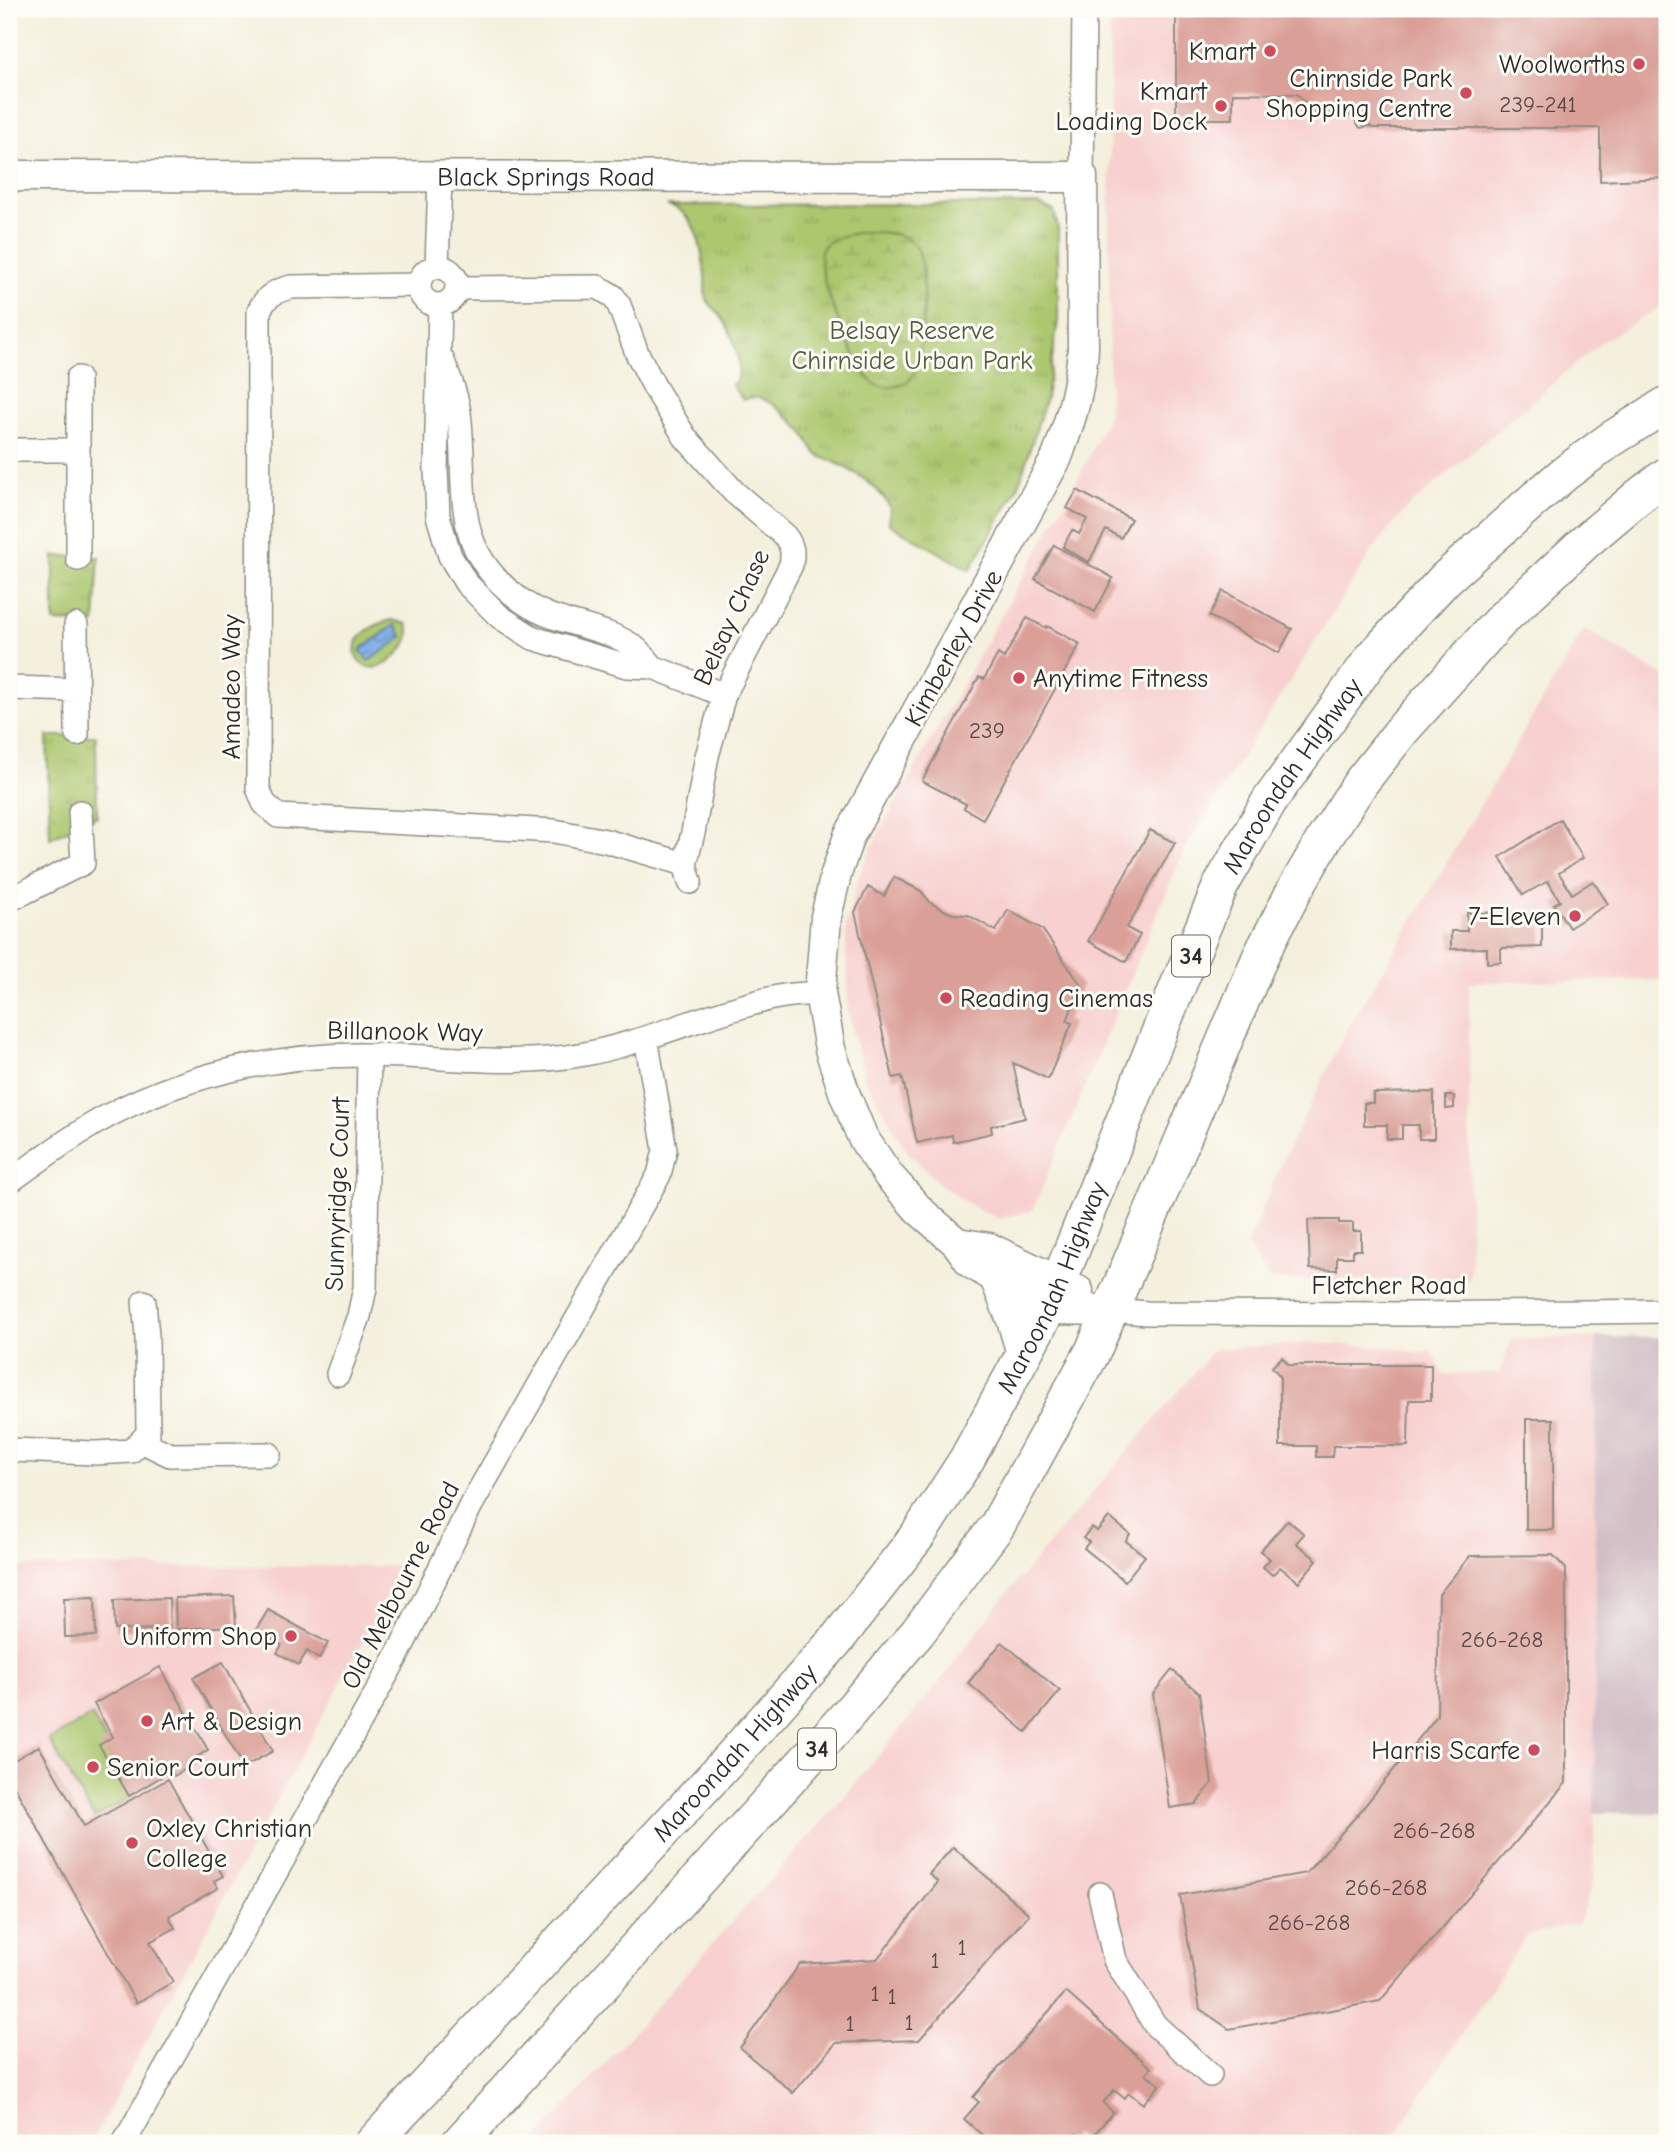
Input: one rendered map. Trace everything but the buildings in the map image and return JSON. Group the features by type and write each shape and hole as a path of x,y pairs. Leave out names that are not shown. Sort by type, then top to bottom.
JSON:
{"highway":[{"name":"Maroondah Highway","path":"373,2143 728,1761 838,1638 918,1535 967,1459 1054,1296 1221,885 1270,800 1373,657 1445,579 1564,474 1610,440 1667,404"},
{"name":"34","path":"459,2143 764,1809 918,1632 997,1526 1082,1371 1112,1310 1261,955 1294,891 1361,782 1403,729 1502,619 1585,542 1667,475"}],"main road":[{"name":"Black Springs Road","path":"9,176 1082,177"},
{"name":"Kimberley Drive","path":"1082,177 1083,349 1082,374 1074,411 1057,457 849,836 836,874 826,917 820,993 830,1049 845,1096 863,1138 889,1177 920,1211 957,1243 971,1263 995,1278 1112,1310"},
{"name":"Kimberley Drive","path":"957,1243 989,1248 1054,1296"},
{"path":"995,1278 1023,1357"}],"street":[{"name":"Kimberley Drive","path":"1082,177 1084,9"},
{"path":"438,267 440,177"},
{"path":"438,267 452,273 457,288 450,301 440,305 425,300 419,285 427,271 438,267"},
{"name":"Amadeo Way","path":"419,285 292,287 276,291 268,297 259,311 258,788 264,803 278,816 554,831 606,841 687,873"},
{"name":"Belsay Chase","path":"457,288 598,287 613,296 637,353 685,437 734,492 791,543 791,565 724,695 707,756 687,873"},
{"path":"440,305 440,356 456,394 460,419 463,507 468,530 486,566 504,587 526,605 550,616 618,638 635,648 653,667 724,695"},
{"path":"78,378 78,559"},
{"path":"9,450 77,450"},
{"path":"76,625 77,734"},
{"path":"9,688 76,690"},
{"path":"9,900 83,863 79,812"},
{"name":"Billanook Way","path":"9,1182 97,1122 146,1098 201,1078 286,1060 329,1055 506,1061 584,1055 646,1038 737,1007 781,996 820,993"},
{"name":"Old Melbourne Road","path":"124,2143 397,1656 471,1505 659,1175 665,1150 646,1038"},
{"name":"Sunnyridge Court","path":"338,1374 359,1316 365,1288 369,1055"},
{"path":"9,1450 96,1453 131,1451 148,1434 144,1302"},
{"name":"Fletcher Road","path":"1112,1310 1147,1313 1398,1314 1667,1311"},
{"path":"141,1441 170,1455 269,1454"},
{"path":"1100,1894 1115,1960 1155,2025 1210,2075"}],"shaded area":[{"name":"Chirnside Park Shopping Centre","path":"1110,9 1667,9 1667,303 1600,343 1407,508 1373,549 1184,850 1033,1210 999,1219 970,1205 937,1182 907,1151 865,1080 848,1012 846,926 859,875 880,830 1076,483 1109,414"},
{"path":"1584,629 1667,678 1667,1279 1664,980 1469,982 1470,1280 1270,1280 1247,1245 1279,1168 1353,1017 1376,983"},
{"path":"1596,1337 1594,1878 1579,1923 1527,1935 1390,2143 533,2143 833,1810 938,1684 995,1608 1214,1349 1313,1343 1394,1348 1422,1354 1431,1350 1443,1374 1499,1373 1512,1339"},
{"path":"1596,1337 1667,1337 1667,1813 1594,1813"},
{"name":"Oxley Christian College","path":"404,1566 91,2143 9,2143 9,1567"}],"green space":[{"name":"Belsay Reserve Chirnside Urban Park","path":"1039,204 1054,211 1058,228 1058,321 1046,398 1018,487 970,570 889,524 890,508 881,494 860,476 817,454 800,429 777,407 759,398 743,400 732,385 739,371 733,340 719,313 706,298 702,256 696,233 685,215 667,205"},
{"path":"865,232 902,236 914,244 921,259 923,307 919,356 911,378 895,387 875,384 867,376 838,320 824,276 821,260 825,245 841,236"},
{"path":"54,556 99,557 95,623 54,622"},
{"path":"392,620 407,624 409,634 406,643 388,662 375,667 365,666 358,659 356,649 360,638 371,628"},
{"path":"47,736 96,736 97,816 50,838"},
{"name":"Senior Court","path":"92,1716 136,1794 94,1818 49,1740"}],"water":[{"path":"395,625 403,637 369,661 360,650"}],"place":[{"name":"Kmart","path":"1270,51"},
{"name":"Woolworths","path":"1639,64"},
{"name":"Chirnside Park Shopping Centre","path":"1466,93"},
{"name":"Kmart Loading Dock","path":"1221,106"},
{"name":"Anytime Fitness","path":"1019,678"},
{"name":"7-Eleven","path":"1575,916"},
{"name":"Reading Cinemas","path":"946,998"},
{"name":"Uniform Shop","path":"291,1636"},
{"name":"Art & Design","path":"147,1721"},
{"name":"Harris Scarfe","path":"1534,1750"},
{"name":"Senior Court","path":"93,1767"},
{"name":"Oxley Christian College","path":"132,1843"}]}
